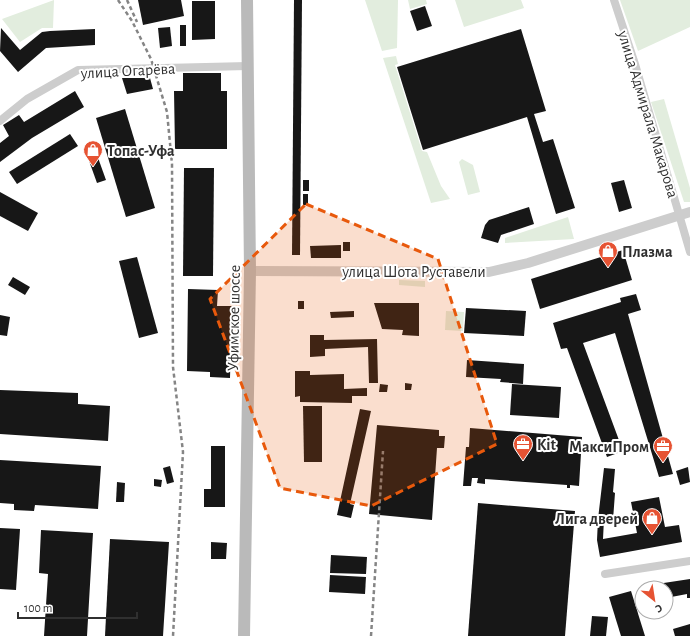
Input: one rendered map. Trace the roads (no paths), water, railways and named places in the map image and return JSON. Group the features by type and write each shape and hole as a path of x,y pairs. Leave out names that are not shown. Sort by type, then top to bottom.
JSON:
{"main road":[{"name":"Уфимское шоссе","path":"244,636 250,271 247,0"}],"street":[{"name":"улица Адмирала Макарова","path":"614,0 636,64 690,252"},
{"name":"улица Огарёва","path":"0,121 27,99 78,70 248,66"},
{"name":"улица Шота Руставели","path":"250,271 489,272 528,263 690,212"},
{"path":"605,574 690,561"}],"railway":[{"path":"118,0 132,21 151,59 167,112 172,164 173,367 183,452 173,636"},
{"path":"127,0 137,22"},
{"path":"371,636 383,451"}],"place":[{"name":"Топас-Уфа","path":"93,167"},
{"name":"Плазма","path":"608,268"},
{"name":"Kit","path":"523,461"},
{"name":"МаксиПром","path":"663,463"},
{"name":"Лига дверей","path":"652,535"}]}
